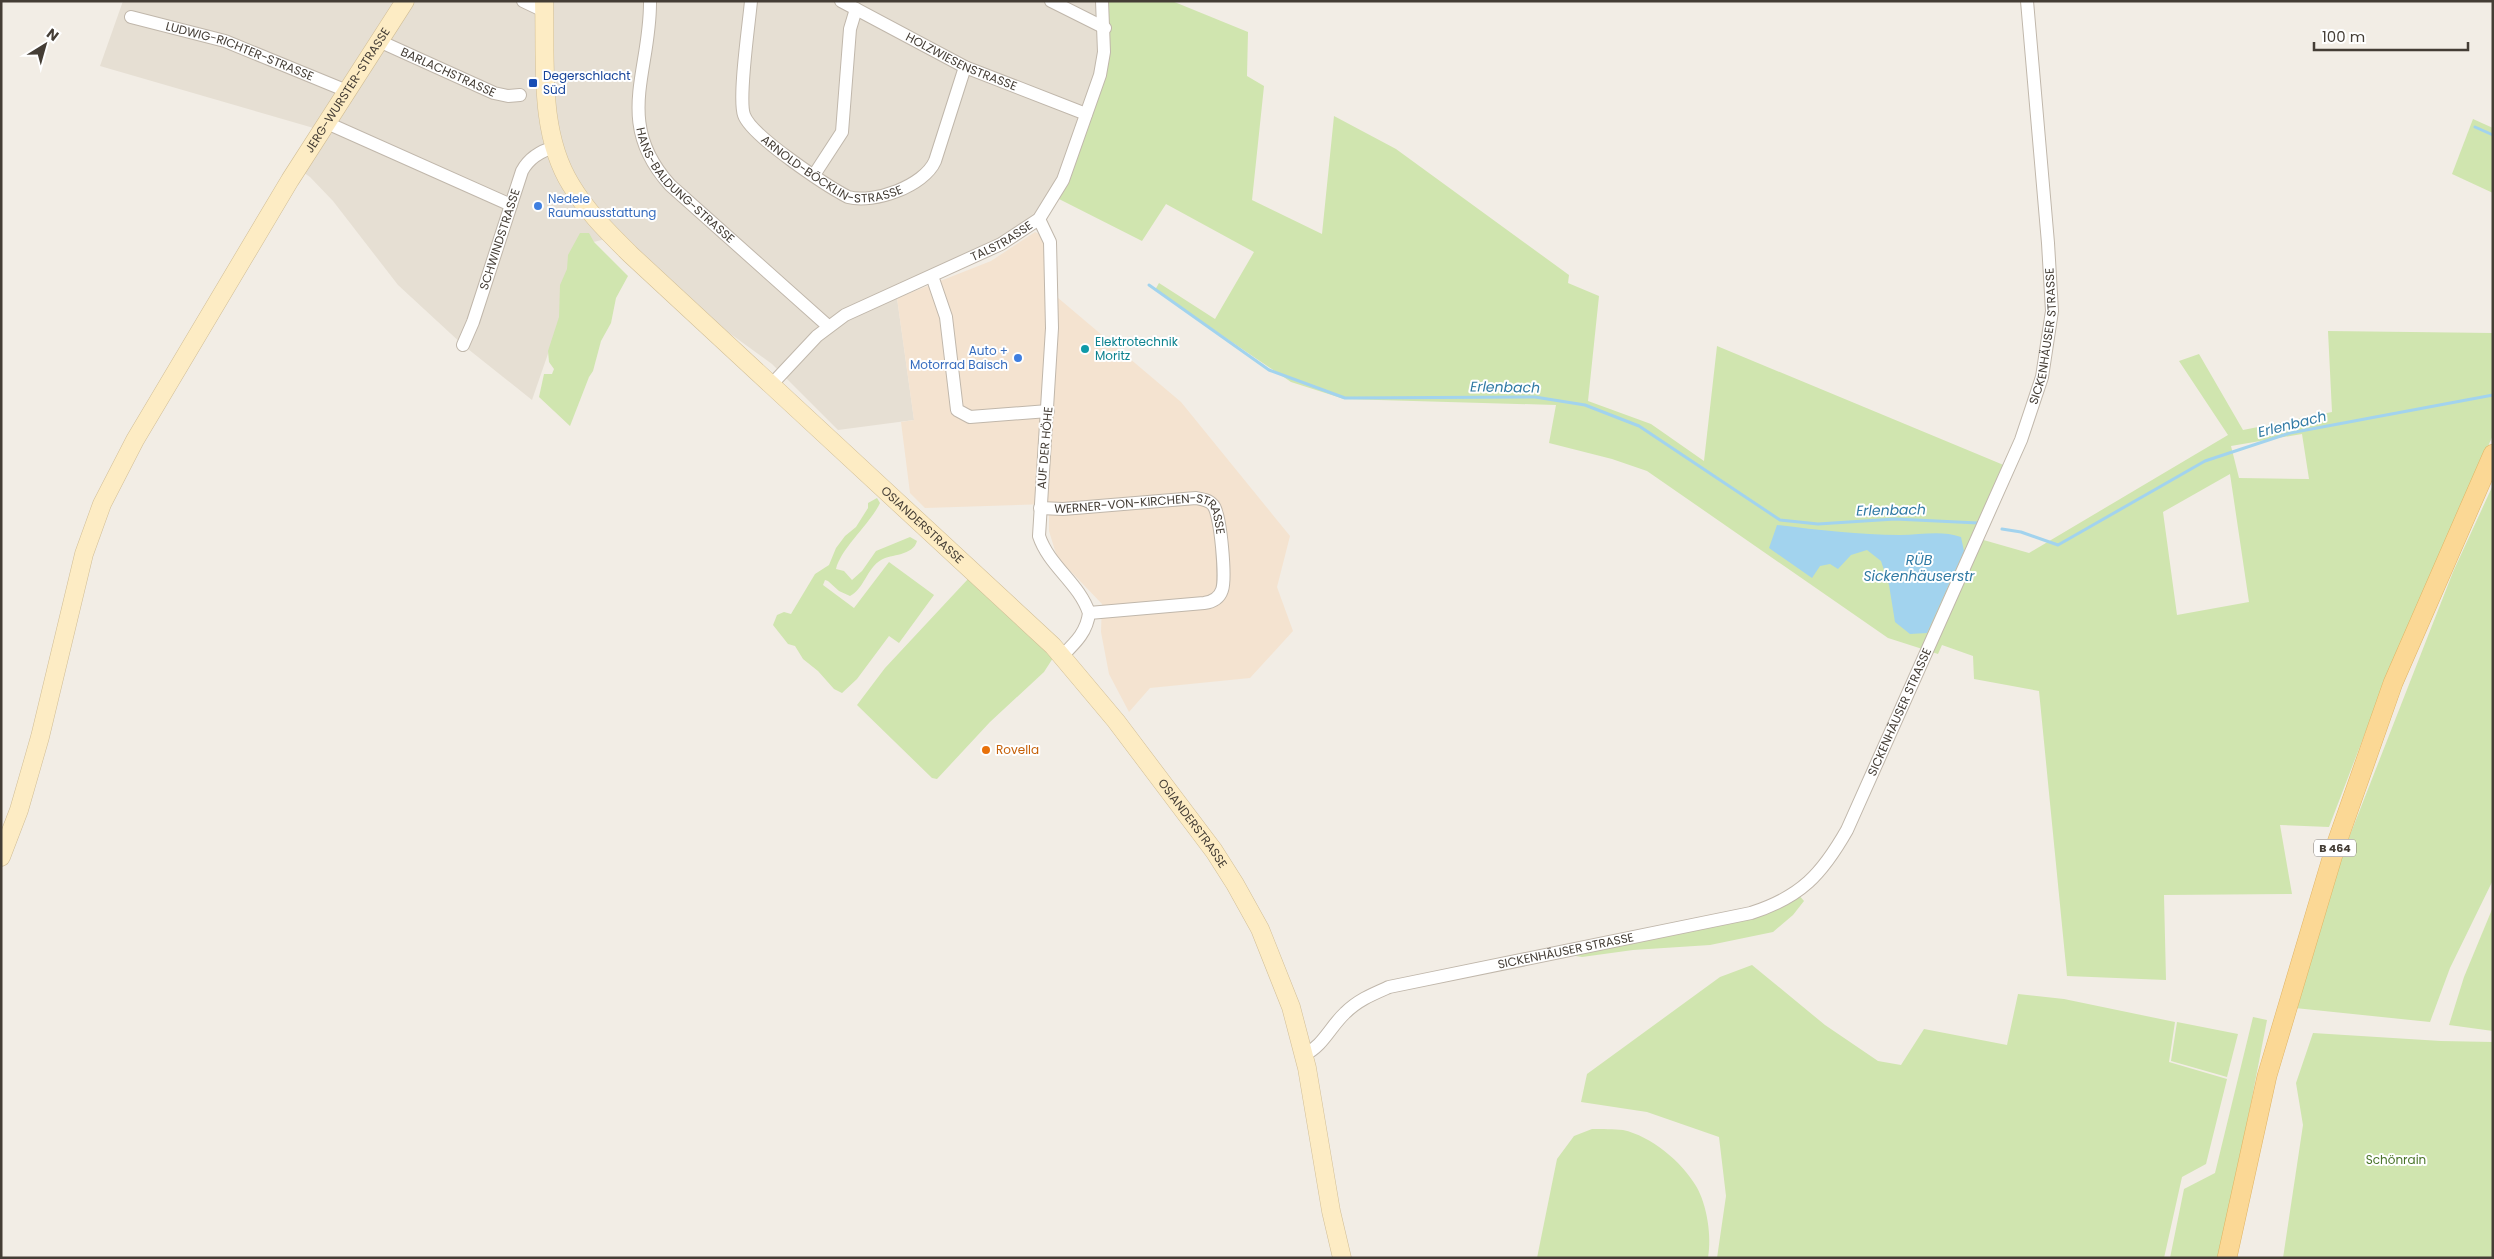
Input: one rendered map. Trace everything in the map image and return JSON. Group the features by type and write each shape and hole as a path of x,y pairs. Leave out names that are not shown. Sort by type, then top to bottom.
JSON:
{"main road":[{"name":"B 464","path":"2227,1258 2267,1076 2335,848 2393,683 2493,454"}],"street":[{"name":"JERG-WURSTER-STRASSE","path":"1,857 19,810 40,738 84,554 102,504 135,440 290,180 405,1"},
{"path":"523,1 544,6"},
{"name":"HANS-BALDUNG-STRASSE","path":"650,1 650,24 638,97 641,132 650,156 670,185 828,326"},
{"name":"ARNOLD-BÖCKLIN-STRASSE","path":"751,1 742,98 744,114 754,130 839,192 857,200 876,197 922,178 935,161 965,67"},
{"name":"HOLZWIESENSTRASSE","path":"841,1 965,67 1086,114"},
{"path":"1051,1 1104,28"},
{"name":"TALSTRASSE","path":"772,384 828,326 864,305 1006,242 1039,218 1063,180 1100,75 1104,52 1102,1"},
{"name":"SICKENHÄUSER STRASSE","path":"1305,1062 1343,1014 1354,1005 1389,987 1751,913 1797,893 1810,882 1831,858 1847,830 2021,440 2042,377 2052,311 2027,1"},
{"name":"OSIANDERSTRASSE","path":"544,6 546,87 554,147 570,185 605,229 1017,611 1062,656 1154,771 1236,884 1276,964 1291,1006 1305,1062"},
{"path":"814,175 842,132 850,29 856,10"},
{"name":"LUDWIG-RICHTER-STRASSE","path":"131,17 230,43 347,91"},
{"name":"BARLACHSTRASSE","path":"379,41 494,93 508,96 520,95"},
{"path":"327,123 511,205"},
{"name":"SCHWINDSTRASSE","path":"463,345 526,164 539,153 554,147"},
{"name":"AUF DER HÖHE","path":"1039,218 1048,236 1050,249 1052,328 1039,536 1042,546 1055,566 1080,595 1089,613"},
{"path":"932,276 946,317 957,410 970,417 1048,412"},
{"name":"WERNER-VON-KIRCHEN-STRASSE","path":"1040,508 1063,509 1196,498 1206,500 1216,510 1224,583 1219,596 1214,600 1204,603 1089,613"},
{"path":"1062,656 1082,635 1089,613"},
{"path":"1305,1062 1331,1211 1342,1258"}],"shaded area":[{"path":"123,1 1102,1 1105,28 1086,114 1039,219 897,298 914,420 838,430 772,364 728,332 613,237 586,244 532,400 463,345 398,285 333,201 310,177 294,166 317,129 100,66"},
{"path":"1035,232 1046,237 1057,297 1181,402 1290,536 1277,587 1293,631 1250,678 1150,688 1129,712 1109,674 1101,632 1102,604 1057,557 1049,531 1049,504 925,508 910,493 901,422 914,420 897,298 991,261"}],"green space":[{"path":"1107,1 1172,1 1248,32 1247,76 1264,86 1252,200 1322,234 1334,116 1396,149 1569,275 1568,283 1599,296 1588,401 1651,424 1704,461 1717,346 2006,466 1973,537 2029,553 2228,435 2179,361 2199,354 2243,430 2332,412 2328,331 2493,333 2493,435 2387,676 2329,827 2280,825 2292,894 2164,895 2166,980 2067,976 2039,691 1974,679 1973,656 1942,645 1938,654 1888,638 1647,471 1612,459 1549,443 1556,405 1344,399 1291,382 1155,290 1159,283 1215,319 1254,252 1166,204 1142,241 1059,199 1104,77","holes":["2302,434 2309,479 2239,478 2231,446","2230,474 2249,602 2177,615 2163,512"]},
{"path":"2473,119 2493,128 2493,193 2452,174"},
{"path":"580,233 589,233 594,242 628,276 616,298 611,323 601,341 593,371 570,426 539,397 544,374 552,374 554,369 549,362 548,351 559,317 560,285 567,269 568,255"},
{"path":"2493,485 2493,880 2450,968 2430,1022 2295,1008 2343,853 2453,572"},
{"path":"877,498 880,503 844,553 836,569 844,571 852,580 862,571 876,551 910,537 917,541 915,546 906,552 881,560 872,568 859,589 850,596 839,591 828,581 825,580 823,585 854,608 889,562 934,595 899,643 889,636 857,679 842,693 834,689 818,671 803,659 795,646 788,644 773,625 777,615 784,612 791,614 815,574 829,565 836,548 845,536 856,527 868,508 868,503"},
{"path":"968,579 1011,615 1053,658 1044,672 990,722 937,779 932,778 857,705 885,668"},
{"path":"1797,893 1804,901 1793,915 1773,932 1710,945 1633,950 1582,957 1558,953 1736,918"},
{"path":"2493,907 2493,1031 2449,1025 2464,977"},
{"path":"1752,965 1825,1025 1878,1061 1901,1065 1924,1029 2007,1045 2018,994 2064,999 2175,1022 2169,1062 2227,1079 2206,1164 2182,1177 2164,1258 1717,1258 1726,1196 1719,1137 1647,1112 1581,1102 1587,1074 1720,977"},
{"path":"2253,1017 2267,1020 2221,1258 2170,1258 2184,1189 2215,1173"},
{"path":"2177,1022 2238,1034 2227,1077 2171,1061"},
{"name":"Schönrain","path":"2313,1033 2441,1041 2493,1042 2493,1258 2283,1258 2303,1125 2296,1083"},
{"path":"1592,1129 1623,1130 1634,1133 1665,1151 1683,1168 1700,1193 1706,1211 1709,1231 1708,1258 1537,1258 1557,1159 1574,1136"}],"water":[{"name":"RÜB Sickenhäuserstr","path":"1777,525 1869,534 1946,534 1961,537 1964,551 1927,633 1910,634 1895,622 1889,585 1881,561 1867,550 1851,555 1838,569 1830,564 1820,566 1812,578 1769,548"}],"waterway":[{"path":"2475,127 2493,135"},
{"name":"Erlenbach","path":"1149,285 1269,370 1345,398 1535,397 1585,405 1639,426 1780,520 1818,524 1895,519 1978,523"},
{"name":"Erlenbach","path":"2002,529 2021,532 2058,545 2205,461 2290,433 2493,395"}],"place":[{"name":"Degerschlacht Süd","path":"533,83"},
{"name":"Nedele Raumausstattung","path":"538,206"},
{"name":"Elektrotechnik Moritz","path":"1085,349"},
{"name":"Auto + Motorrad Baisch","path":"1018,358"},
{"name":"Rovella","path":"986,750"}]}
